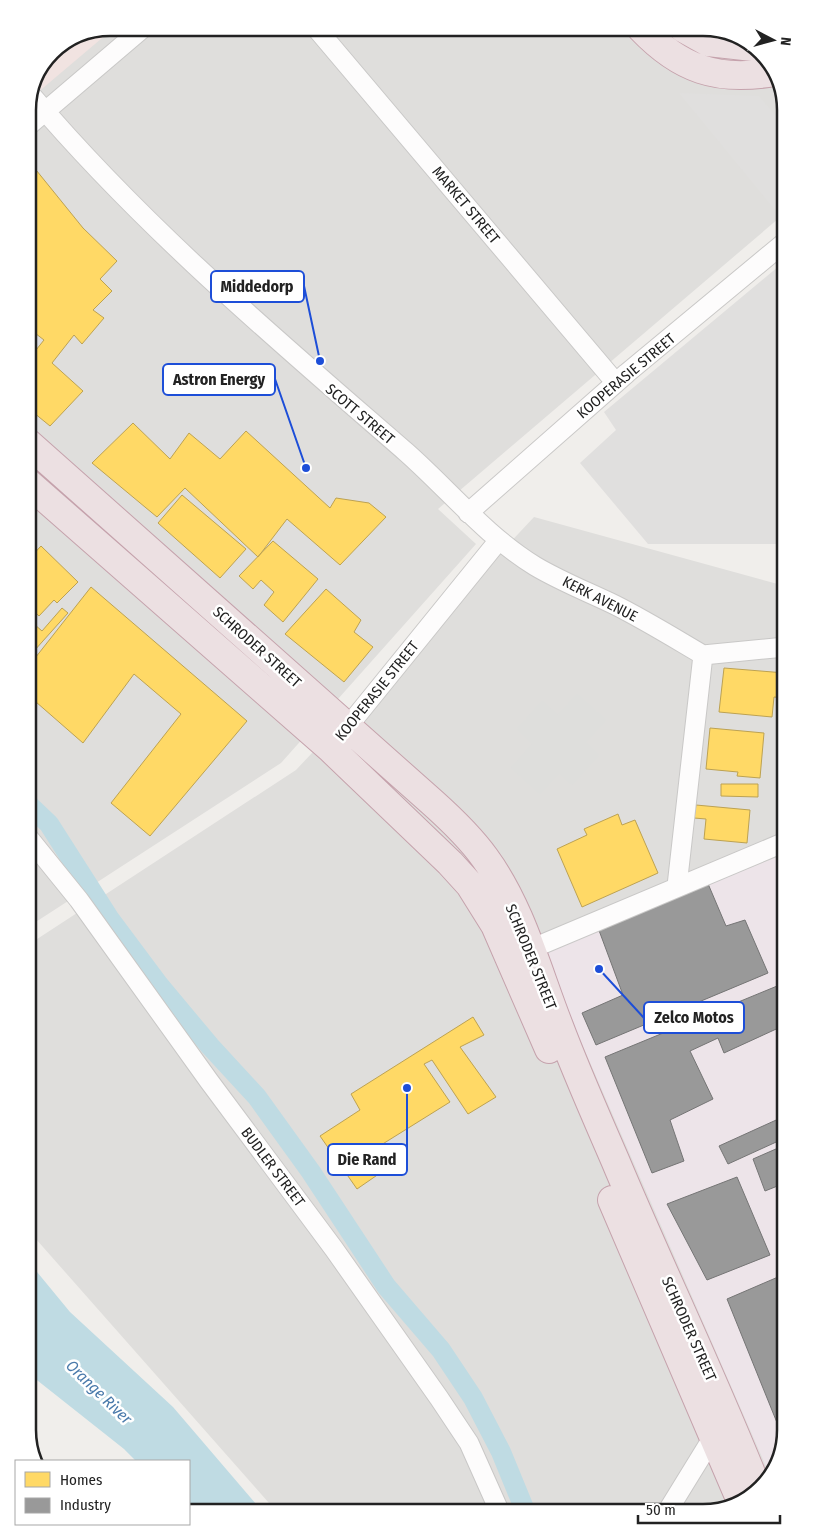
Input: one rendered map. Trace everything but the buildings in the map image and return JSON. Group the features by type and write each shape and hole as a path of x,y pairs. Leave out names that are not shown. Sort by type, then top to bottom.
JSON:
{"highway":[{"path":"650,36 672,56 704,71 737,75 766,73"},
{"path":"697,36 708,42 737,45"},
{"name":"SCHRODER STREET","path":"36,450 432,802 472,841 495,874 521,953 633,1252 721,1425 754,1483"},
{"name":"SCHRODER STREET","path":"36,490 330,748 450,862 470,885 495,925 521,953"},
{"name":"SCHRODER STREET","path":"721,1425 738,1494"}],"street":[{"path":"36,119 134,36"},
{"name":"MARKET STREET","path":"323,36 616,383"},
{"name":"SCOTT STREET","path":"37,102 132,206 225,295 329,388 407,454 499,540"},
{"name":"KOOPERASIE STREET","path":"468,513 616,383 777,249"},
{"name":"KOOPERASIE STREET","path":"330,748 499,540"},
{"name":"KERK AVENUE","path":"499,540 534,565 615,605 703,655"},
{"path":"677,886 703,655 777,648"},
{"path":"521,953 777,846"},
{"name":"BUDLER STREET","path":"36,847 79,900 209,1081 334,1249 428,1382 469,1443 496,1504"},
{"path":"672,1504 721,1425"}],"shaded area":[{"path":"110,36 708,36 727,40 744,49 748,52 748,65 761,65 771,82 777,110 777,220 438,509 476,544 281,763 36,922 36,105 42,82 58,58 82,42"},
{"path":"103,37 39,91 49,69 58,58 82,42"},
{"path":"679,93 759,96 777,117 777,212"},
{"path":"777,268 777,544 648,544 580,463 616,430 604,412"},
{"path":"534,517 777,584 777,1430 774,1449 764,1471 744,1491 731,1498 703,1504 270,1504 36,1239 36,940 296,770"},
{"path":"577,694 606,720 586,742 599,755 572,785 559,773 540,794 511,768 532,744 517,729 542,701 558,715"},
{"path":"777,857 777,1430 774,1449 766,1467 541,950"}],"water":[{"name":"Orange River","path":"36,1271 70,1312 173,1407 256,1504 190,1504 190,1460 135,1460 124,1449 36,1379"}],"waterway":[{"path":"36,812 49,824 109,918 159,985 210,1046 257,1097 311,1172 386,1286 441,1350 473,1398 501,1452 522,1504"}],"place":[{"name":"Middedorp","path":"320,361"},
{"name":"Astron Energy","path":"306,468"},
{"name":"Zelco Motos","path":"599,969"},
{"name":"Die Rand","path":"407,1088"}]}
